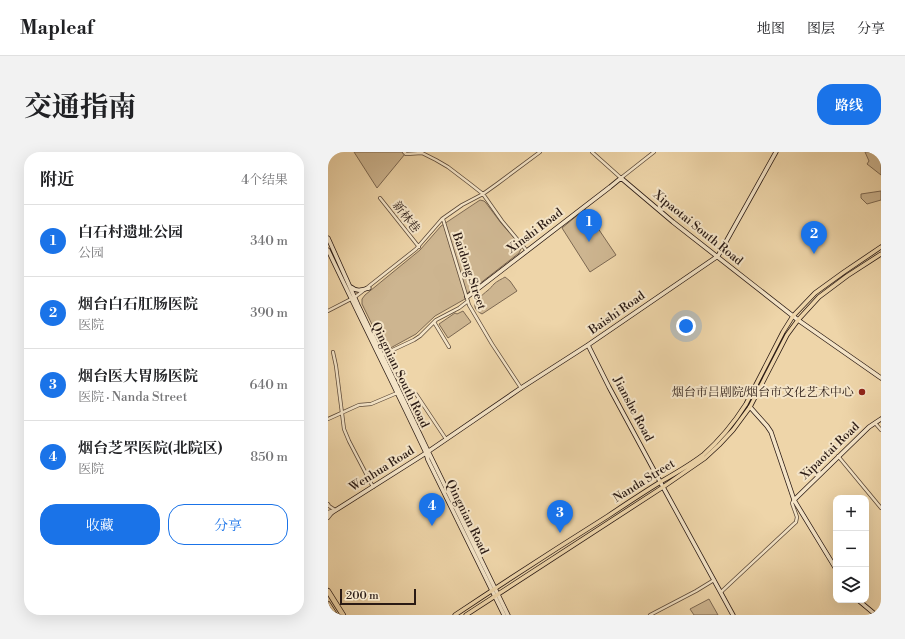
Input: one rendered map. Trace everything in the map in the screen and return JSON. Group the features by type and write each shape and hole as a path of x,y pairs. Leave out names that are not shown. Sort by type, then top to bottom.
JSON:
{"highway":[{"path":"328,591 344,615"},
{"path":"328,604 335,615"}],"main road":[{"name":"Nanda Street","path":"455,615 703,455 730,427 746,404 783,332 794,316 815,293 881,248"},
{"name":"Nanda Street","path":"466,615 663,487 715,450 733,430 750,407 787,335 798,320 819,297 847,276 881,254"}],"street":[{"path":"404,152 406,154 422,153 436,160 448,167 483,194 502,221 527,251"},
{"path":"328,310 353,298 368,288 419,247 442,219 462,205 483,194 540,152"},
{"name":"Xipaotai South Road","path":"592,152 674,222 798,320"},
{"name":"Xinshi Road","path":"382,355 414,340 436,320 459,308 467,299 527,251 654,152"},
{"name":"Baishi Road","path":"427,452 718,256 776,152"},
{"name":"新林巷","path":"380,198 419,247"},
{"name":"Baidong Street","path":"442,219 469,306 521,388"},
{"name":"Qingnian South Road","path":"328,238 349,285 353,298 397,393 427,452"},
{"name":"Qingnian South Road","path":"328,250 382,355 427,452"},
{"path":"349,285 357,291 368,288"},
{"path":"798,320 881,378"},
{"path":"434,322 449,347"},
{"name":"Jianshe Road","path":"588,345 663,487"},
{"path":"334,352 344,429 348,441 373,487"},
{"path":"328,419 359,405 371,404 397,393"},
{"path":"416,394 446,439"},
{"path":"750,407 771,432 794,500 835,567"},
{"name":"Xipaotai Road","path":"794,500 869,427 881,419"},
{"path":"875,422 881,430"},
{"name":"Wenhua Road","path":"328,513 373,487 427,452"},
{"name":"Qingnian Road","path":"427,452 496,595"},
{"path":"838,456 881,508"},
{"path":"663,487 733,615"},
{"path":"721,592 796,522 797,517 792,503 794,500"},
{"path":"328,504 335,510 328,518"},
{"path":"650,615 714,580"},
{"path":"496,595 504,615"},
{"path":"496,595 508,615"},
{"path":"862,603 876,615"}],"shaded area":[{"path":"354,152 418,152 405,154 377,188"},
{"path":"865,152 881,152 881,175 867,164 869,161"},
{"path":"881,191 881,200 867,204 861,198 861,194"},
{"path":"480,200 486,203 522,247 519,253 465,295 465,299 435,316 416,334 385,351 362,304 362,299 420,250 441,226"},
{"path":"585,209 616,255 590,272 562,228"},
{"path":"505,277 517,291 482,314 475,308 476,302 495,283"},
{"path":"463,311 471,322 448,338 439,324 455,313 457,314"},
{"path":"709,599 718,615 694,615 690,609"}],"place":[{"name":"白石村遗址公园","path":"589,242"},
{"name":"烟台白石肛肠医院","path":"814,254"},
{"name":"烟台市吕剧院/烟台市文化艺术中心","path":"862,392"},
{"name":"烟台芝罘医院(北院区)","path":"432,526"},
{"name":"烟台医大胃肠医院","path":"560,533"}]}
